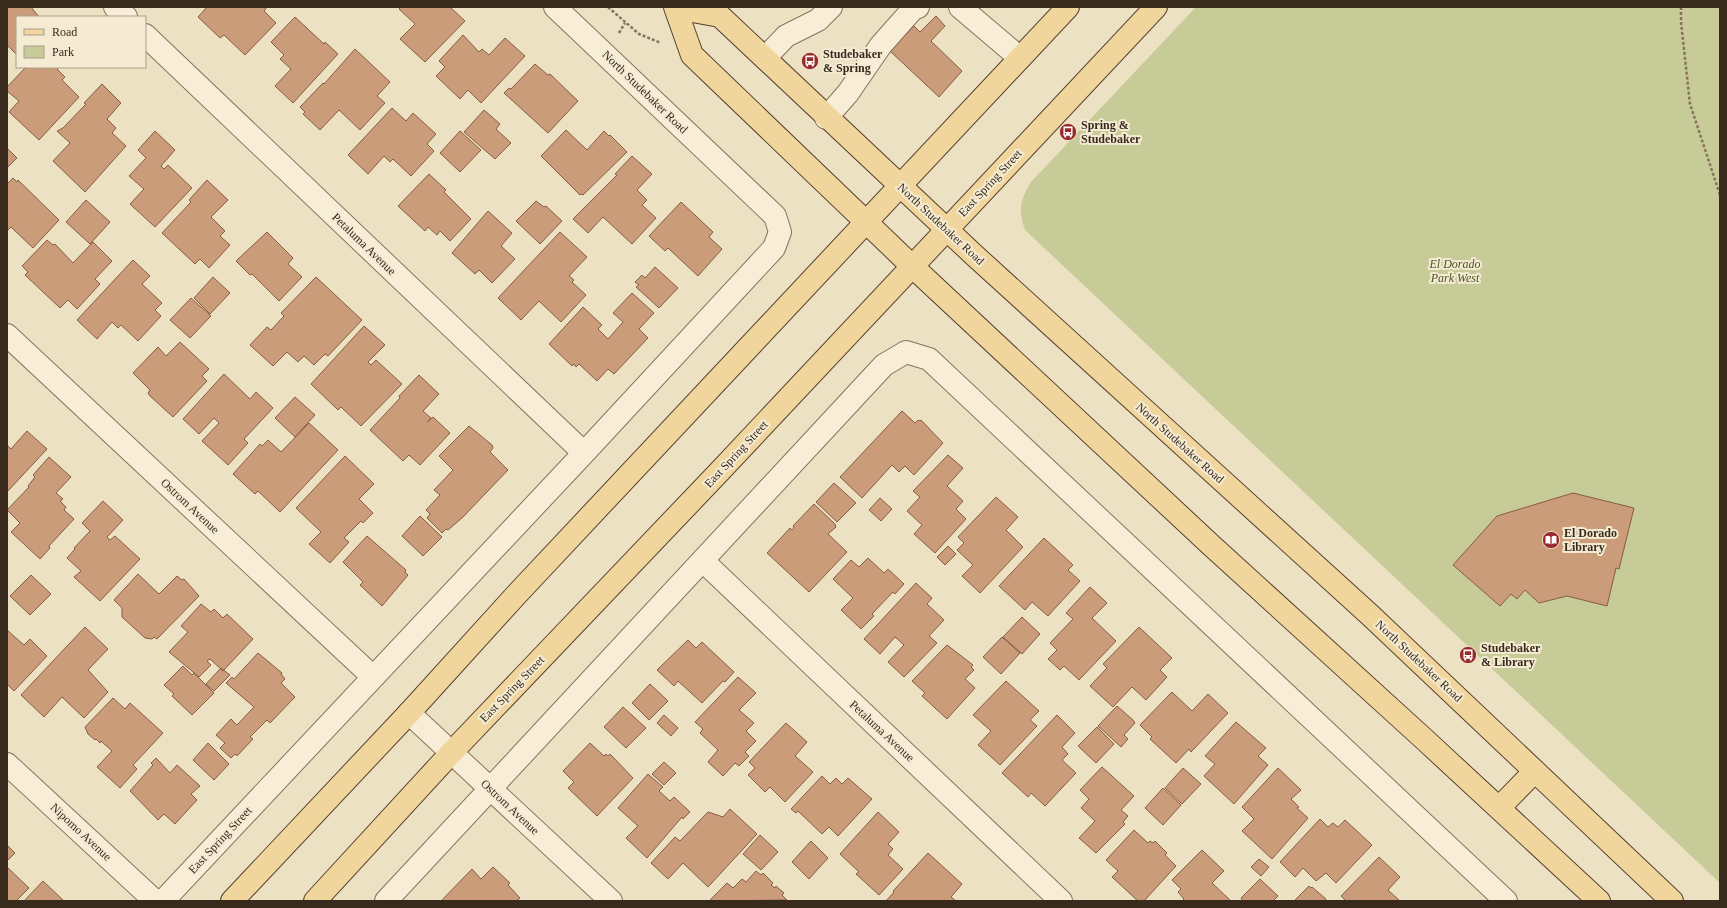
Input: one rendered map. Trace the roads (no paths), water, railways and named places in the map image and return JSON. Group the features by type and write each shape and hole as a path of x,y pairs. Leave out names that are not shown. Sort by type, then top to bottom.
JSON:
{"main road":[{"name":"North Studebaker Road","path":"1599,901 1212,546 913,267 692,55 676,7 720,16 826,118 947,228 974,255 1370,615 1672,901"},
{"path":"232,901 409,713 517,594 1068,7"},
{"name":"East Spring Street","path":"315,901 452,752 913,267 947,228 1156,7"},
{"path":"1499,808 1535,771"}],"street":[{"path":"115,7 125,16"},
{"name":"North Studebaker Road","path":"555,7 775,216 780,232"},
{"path":"765,58 786,36 818,20 831,7"},
{"path":"826,118 848,94 881,45 913,9 918,7"},
{"path":"960,7 1020,58"},
{"name":"Petaluma Avenue","path":"146,36 584,453"},
{"name":"East Spring Street","path":"163,901 584,453 774,248 780,232"},
{"name":"Ostrom Avenue","path":"7,335 373,677"},
{"path":"386,901 884,365 906,352 929,359 1506,901"},
{"name":"Petaluma Avenue","path":"703,561 1062,901"},
{"name":"Ostrom Avenue","path":"409,713 492,788 611,901"},
{"name":"Nipomo Avenue","path":"7,764 155,901"}],"place":[{"name":"Studebaker & Spring","path":"810,61"},
{"name":"Spring & Studebaker","path":"1068,132"},
{"name":"El Dorado Library","path":"1551,540"},
{"name":"Studebaker & Library","path":"1468,655"}],"park label":[{"name":"El Dorado Park West","path":"1455,271"}]}
